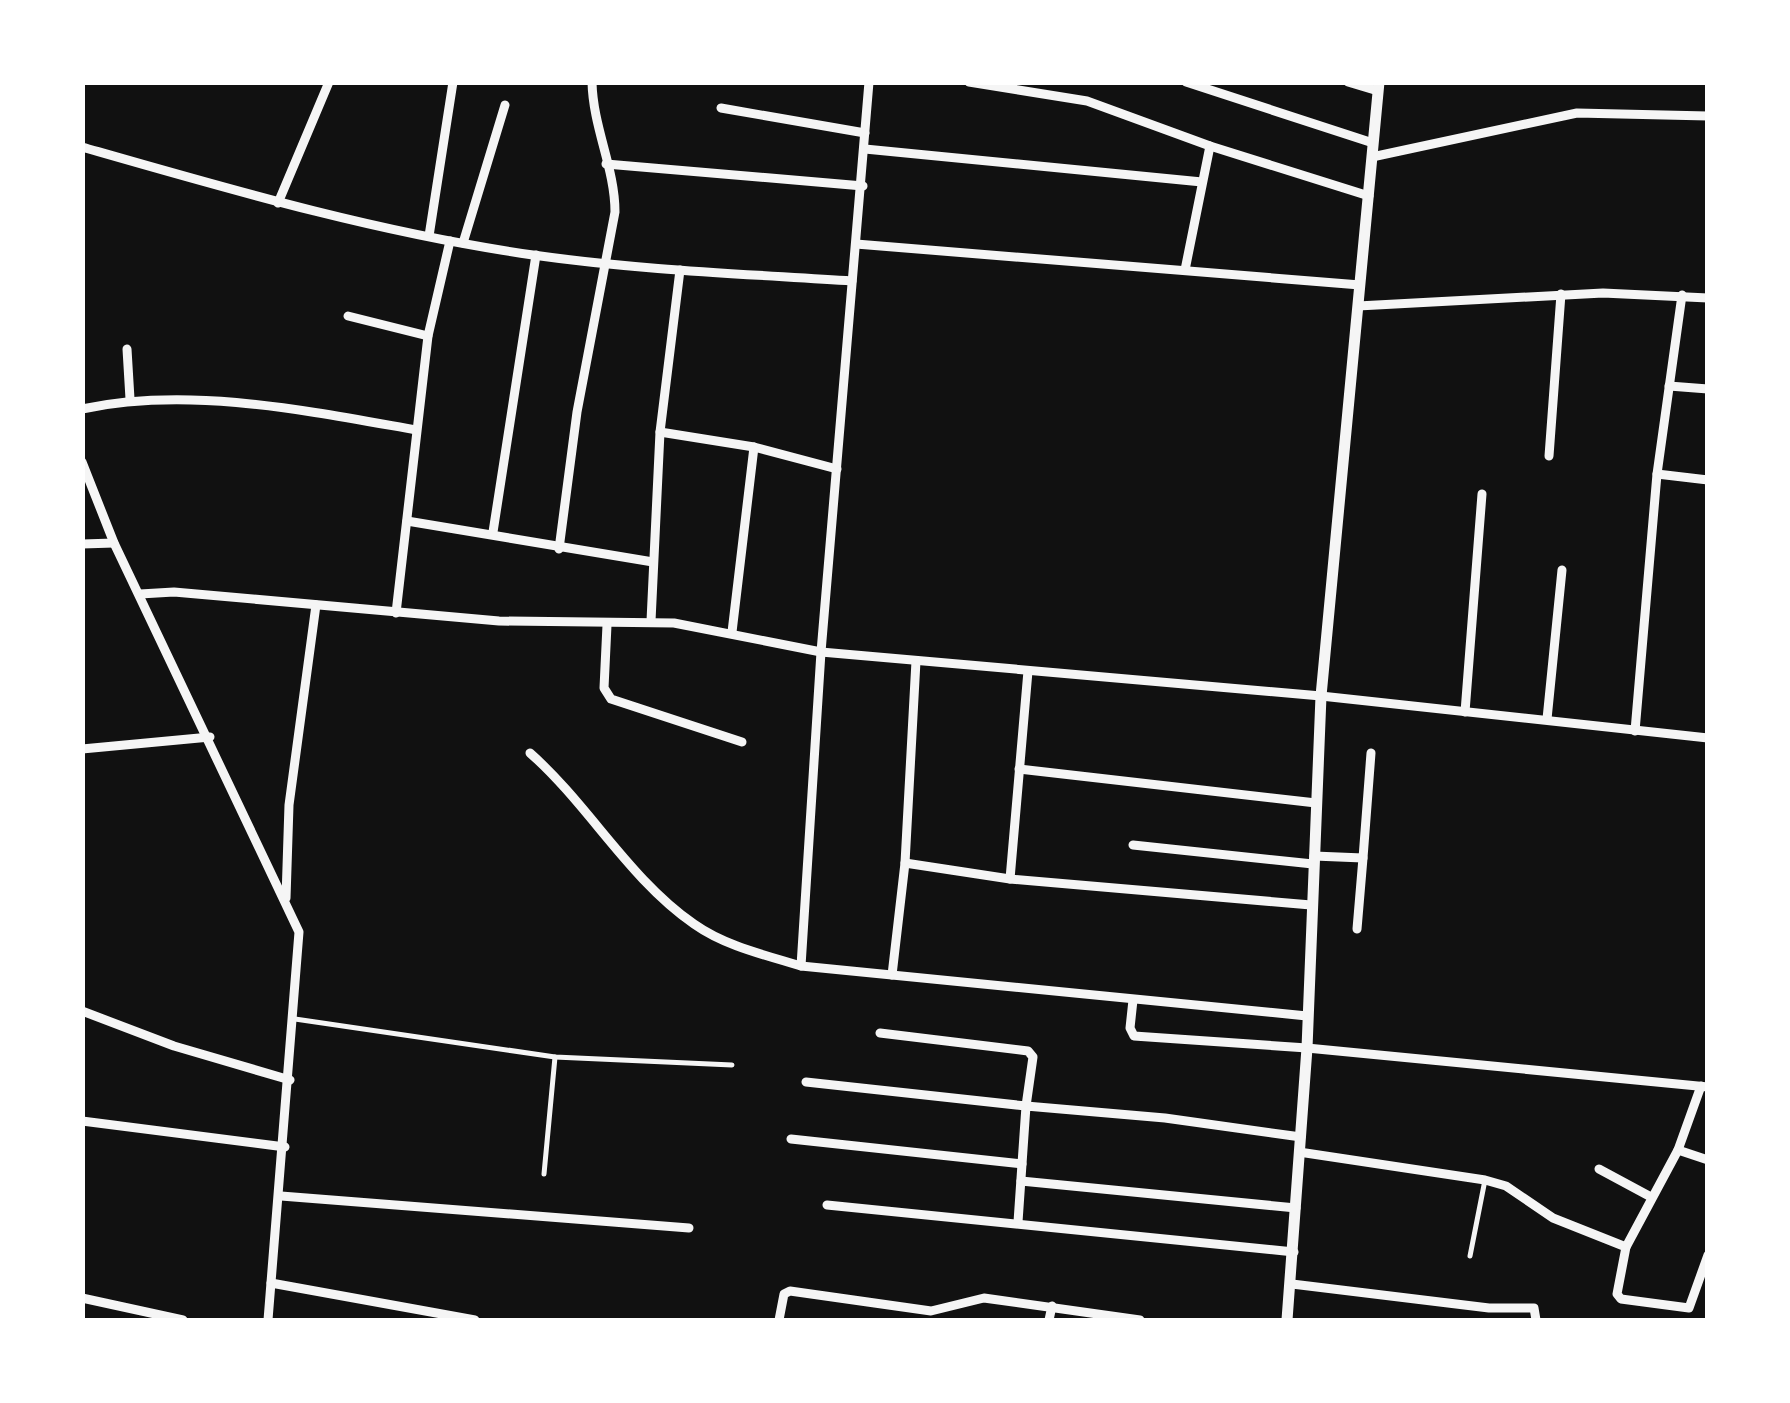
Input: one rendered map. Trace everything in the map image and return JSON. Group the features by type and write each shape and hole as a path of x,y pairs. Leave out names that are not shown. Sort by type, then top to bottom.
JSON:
{"street":[{"path":"278,203 329,82"},
{"path":"429,236 453,82"},
{"path":"559,549 615,212 615,188 592,116 592,82"},
{"path":"800,966 821,652 869,82"},
{"path":"969,82 1087,101 1210,146 1369,196"},
{"path":"1186,82 1374,143"},
{"path":"1287,1320 1307,1048 1322,696 1379,87 1348,82"},
{"path":"463,243 506,105"},
{"path":"721,108 865,133"},
{"path":"1372,157 1577,113 1708,116"},
{"path":"1185,270 1210,146"},
{"path":"82,147 278,203 536,256 852,281"},
{"path":"865,149 1202,182"},
{"path":"606,164 863,186"},
{"path":"396,613 428,336 450,240"},
{"path":"856,244 1360,285"},
{"path":"492,532 536,256"},
{"path":"650,621 660,432 680,270"},
{"path":"1358,306 1561,294 1708,298"},
{"path":"1548,456 1561,294"},
{"path":"1636,731 1657,474 1682,295"},
{"path":"348,316 428,336"},
{"path":"127,349 130,399"},
{"path":"1669,386 1708,389"},
{"path":"82,409 130,399 220,404 416,430"},
{"path":"660,432 754,447 837,469"},
{"path":"732,632 754,447"},
{"path":"82,462 114,544 210,736 299,932 285,1147 268,1320"},
{"path":"1657,474 1708,480"},
{"path":"1465,712 1482,494"},
{"path":"407,521 492,532 559,549 652,562"},
{"path":"82,544 114,544"},
{"path":"1546,719 1562,570"},
{"path":"140,594 174,592 396,613 608,625 650,621 732,632 821,652 1322,696 1708,738"},
{"path":"286,900 289,805 316,606"},
{"path":"608,625 604,688 611,699 742,742"},
{"path":"892,975 905,863 916,661"},
{"path":"1010,879 1028,672"},
{"path":"82,749 210,736"},
{"path":"530,754 560,780 621,857 694,925 733,944 800,966 1308,1016"},
{"path":"1357,929 1371,754"},
{"path":"1018,770 1316,803"},
{"path":"1133,845 1313,860 1362,858"},
{"path":"905,863 1010,879 1311,905"},
{"path":"1133,1000 1130,1028 1134,1036 1307,1048 1704,1086 1678,1150 1626,1247 1616,1283 1621,1299 1690,1308 1708,1255"},
{"path":"82,1010 174,1046 290,1080"},
{"path":"880,1032 1028,1051 1033,1057 1018,1222"},
{"path":"806,1082 1165,1118 1301,1137"},
{"path":"82,1121 285,1147"},
{"path":"791,1140 1022,1164"},
{"path":"1678,1150 1708,1160"},
{"path":"1299,1152 1506,1186 1553,1218 1626,1247"},
{"path":"1599,1169 1651,1197"},
{"path":"1021,1180 1296,1208"},
{"path":"280,1196 689,1228"},
{"path":"827,1204 1294,1252"},
{"path":"271,1284 475,1320"},
{"path":"1292,1284 1462,1305 1534,1308 1536,1320"},
{"path":"779,1320 786,1291 931,1311 984,1298 1135,1320"},
{"path":"82,1298 183,1320"},
{"path":"1049,1320 1052,1306"}],"lane":[{"path":"295,1019 555,1056 732,1064"},
{"path":"544,1174 555,1056"},
{"path":"1470,1256 1484,1180"}]}
